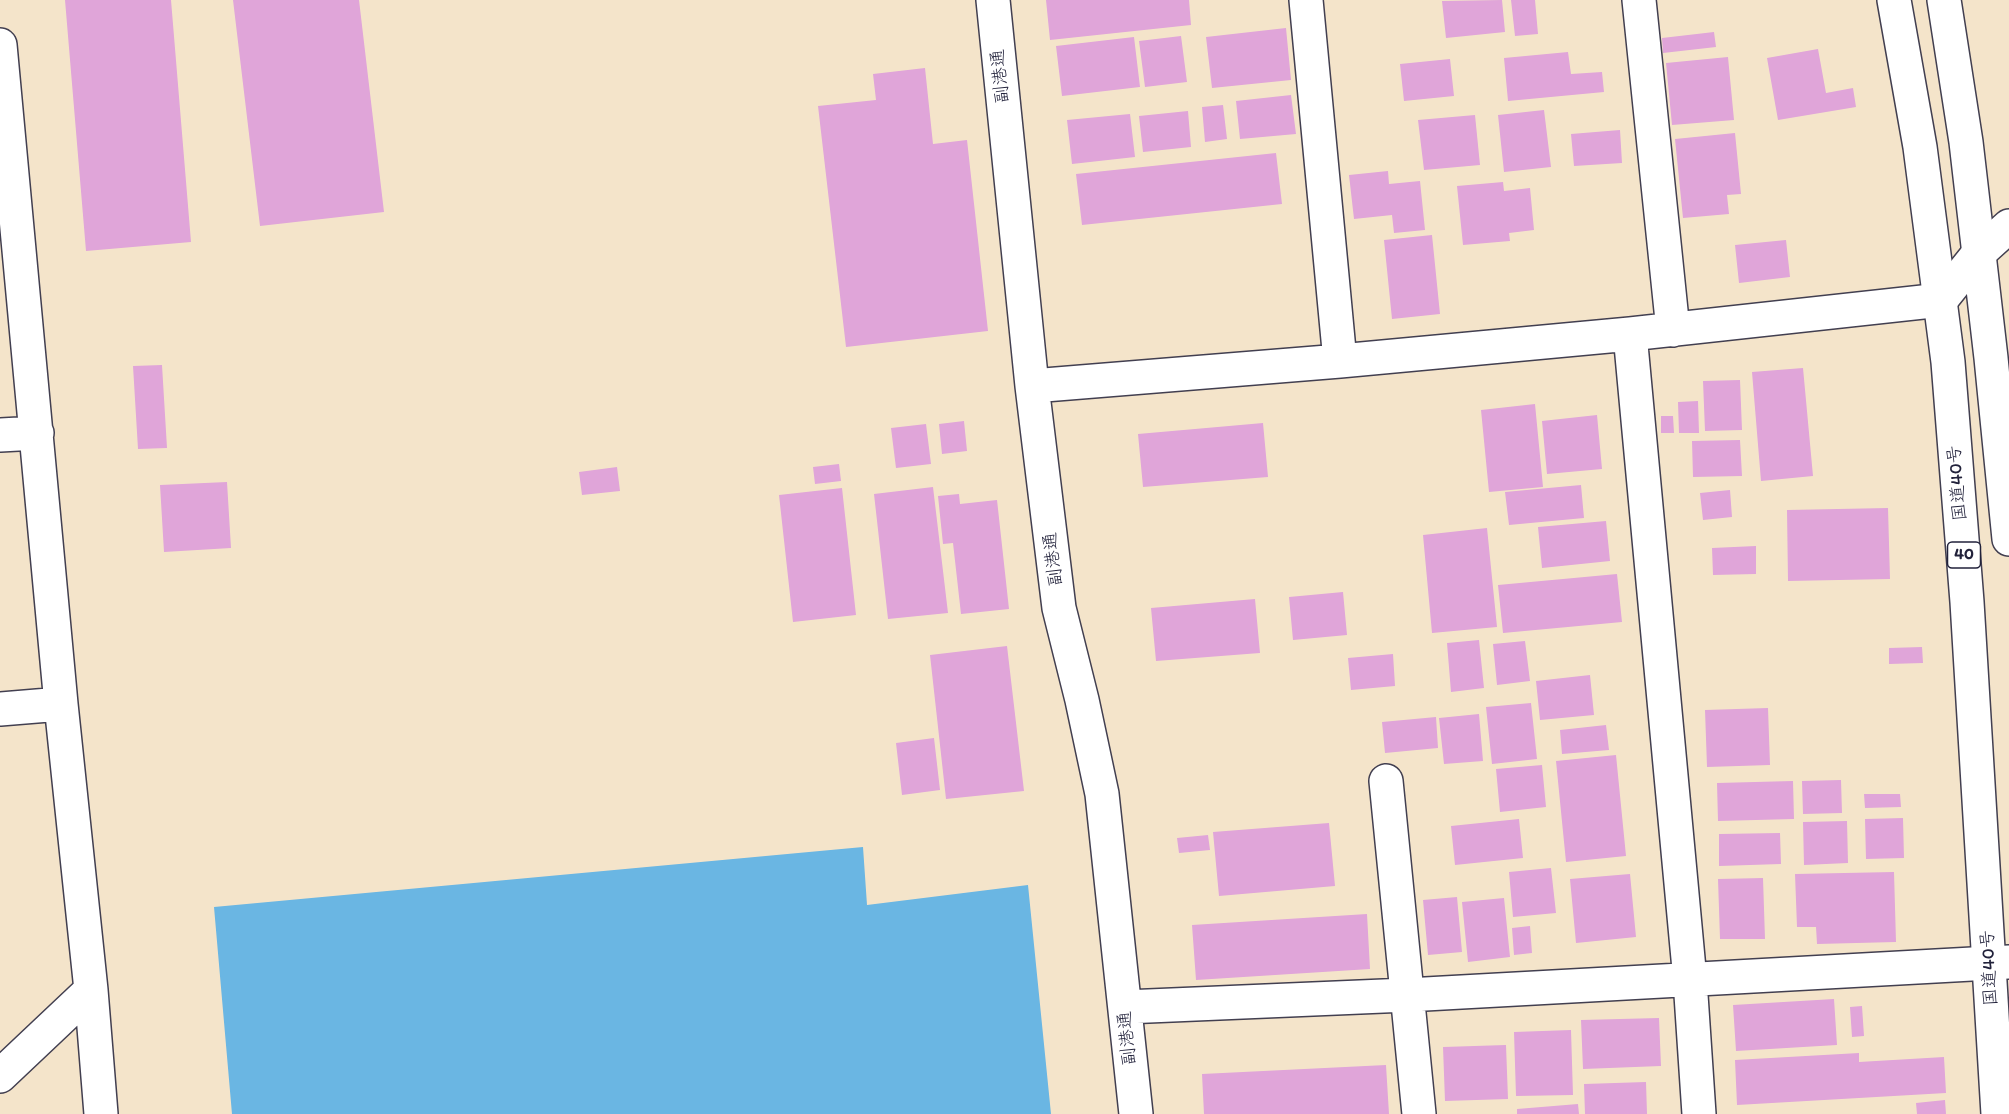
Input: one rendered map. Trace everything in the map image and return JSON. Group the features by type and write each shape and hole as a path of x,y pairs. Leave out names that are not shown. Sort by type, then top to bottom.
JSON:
{"main road":[{"name":"副港通","path":"993,0 1032,386 1059,608 1102,794 1136,1114"},
{"path":"1306,0 1340,361"},
{"path":"1640,0 1673,330"},
{"name":"国道40号","path":"1894,0 1920,147 1948,362 1999,963 2001,1036 1998,1114"},
{"path":"1944,0 1966,142 2009,539"},
{"path":"0,45 101,1114"},
{"path":"1032,386 1340,361 1673,330 1941,300 1978,254 2009,226"},
{"path":"1630,334 1690,980 1698,1114"},
{"path":"0,435 37,433"},
{"path":"0,709 61,704"},
{"path":"1386,781 1419,1114"},
{"path":"1125,1007 1407,995 1999,963"},
{"path":"0,1076 91,990"}],"water":[{"path":"863,847 867,905 1028,885 1051,1114 232,1114 214,907"}],"building":[{"path":"65,0 171,0 191,242 86,251"},
{"path":"233,0 359,0 384,212 260,226"},
{"path":"1046,0 1189,0 1191,25 1050,40"},
{"path":"1502,0 1505,32 1446,38 1442,1"},
{"path":"1511,0 1535,0 1538,34 1515,36"},
{"path":"1286,28 1291,80 1212,88 1206,37"},
{"path":"1714,32 1716,47 1663,53 1662,38"},
{"path":"1181,36 1187,82 1145,87 1139,41"},
{"path":"1134,37 1140,87 1062,96 1056,46"},
{"path":"1818,49 1826,93 1853,88 1856,107 1778,120 1767,58"},
{"path":"1568,52 1571,74 1602,72 1604,92 1508,101 1504,58"},
{"path":"1728,57 1734,120 1672,125 1666,63"},
{"path":"1450,59 1454,96 1404,101 1400,64"},
{"path":"925,68 933,144 967,140 988,331 846,347 818,106 876,100 873,74"},
{"path":"1291,95 1296,134 1240,139 1236,101"},
{"path":"1223,105 1227,139 1205,142 1202,107"},
{"path":"1544,110 1551,167 1504,172 1498,115"},
{"path":"1188,111 1191,147 1143,152 1139,116"},
{"path":"1130,114 1135,157 1072,164 1067,120"},
{"path":"1475,115 1480,165 1424,170 1418,120"},
{"path":"1620,130 1622,163 1574,166 1571,134"},
{"path":"1735,133 1741,194 1727,195 1729,214 1683,218 1675,139"},
{"path":"1276,153 1282,204 1082,225 1076,174"},
{"path":"1388,171 1389,184 1420,181 1425,230 1394,233 1392,215 1354,219 1349,175"},
{"path":"1503,182 1504,191 1530,188 1534,230 1509,233 1510,241 1463,245 1457,186"},
{"path":"1432,235 1440,314 1392,319 1384,240"},
{"path":"1786,240 1790,277 1739,283 1735,245"},
{"path":"162,365 167,448 138,449 133,366"},
{"path":"1803,368 1813,476 1761,481 1752,372"},
{"path":"1740,380 1742,430 1705,431 1703,381"},
{"path":"1698,401 1699,433 1679,433 1678,402"},
{"path":"1535,404 1543,487 1489,492 1481,410"},
{"path":"1597,415 1602,469 1547,474 1542,421"},
{"path":"1661,416 1673,416 1674,433 1661,433"},
{"path":"964,421 967,451 942,454 939,424"},
{"path":"1263,423 1268,477 1143,487 1138,434"},
{"path":"926,424 931,464 896,468 891,428"},
{"path":"1740,440 1742,476 1693,477 1692,441"},
{"path":"839,464 841,481 815,484 813,467"},
{"path":"617,467 620,491 582,495 579,472"},
{"path":"227,482 231,548 164,552 160,485"},
{"path":"1581,485 1584,518 1509,525 1505,492"},
{"path":"933,487 948,613 888,619 874,494"},
{"path":"842,488 856,615 793,622 779,495"},
{"path":"1730,490 1732,517 1703,520 1700,493"},
{"path":"959,494 960,504 997,500 1009,609 961,614 953,543 943,544 938,496"},
{"path":"1888,508 1890,579 1788,581 1787,510"},
{"path":"1606,521 1610,561 1542,568 1538,527"},
{"path":"1487,528 1497,627 1432,633 1423,535"},
{"path":"1756,546 1756,574 1713,575 1712,548"},
{"path":"1617,574 1622,622 1503,633 1498,585"},
{"path":"1343,592 1347,635 1293,640 1289,597"},
{"path":"1255,599 1260,653 1156,661 1151,608"},
{"path":"1479,640 1484,688 1451,692 1447,643"},
{"path":"1525,641 1530,681 1497,685 1493,644"},
{"path":"1007,646 1024,791 946,799 930,655"},
{"path":"1922,647 1923,663 1889,664 1889,648"},
{"path":"1393,654 1395,686 1351,690 1348,658"},
{"path":"1590,675 1594,715 1540,720 1536,681"},
{"path":"1531,703 1537,759 1492,764 1486,707"},
{"path":"1768,708 1770,765 1707,767 1705,710"},
{"path":"1479,714 1483,761 1444,764 1439,718"},
{"path":"1436,717 1438,748 1385,753 1382,722"},
{"path":"1606,725 1609,750 1562,754 1560,730"},
{"path":"934,738 940,790 902,795 896,743"},
{"path":"1616,755 1626,856 1566,862 1556,761"},
{"path":"1542,765 1546,807 1500,812 1496,769"},
{"path":"1841,780 1842,813 1803,814 1802,781"},
{"path":"1793,781 1794,819 1718,821 1717,783"},
{"path":"1864,794 1900,794 1901,807 1865,808"},
{"path":"1903,818 1904,858 1866,859 1865,819"},
{"path":"1519,819 1523,858 1455,865 1451,826"},
{"path":"1847,821 1848,863 1804,865 1803,822"},
{"path":"1329,823 1335,886 1219,896 1213,832"},
{"path":"1780,833 1781,864 1719,866 1719,834"},
{"path":"1208,835 1210,850 1179,853 1177,838"},
{"path":"1551,868 1556,913 1513,917 1509,872"},
{"path":"1894,872 1896,942 1817,944 1816,927 1797,927 1795,874"},
{"path":"1630,874 1636,937 1576,943 1570,879"},
{"path":"1763,878 1765,939 1720,939 1718,879"},
{"path":"1457,897 1462,952 1428,955 1423,900"},
{"path":"1504,898 1510,957 1468,962 1462,902"},
{"path":"1367,914 1370,969 1196,980 1192,925"},
{"path":"1530,926 1532,953 1514,955 1512,928"},
{"path":"1834,999 1837,1045 1736,1051 1733,1005"},
{"path":"1862,1006 1864,1036 1852,1037 1850,1007"},
{"path":"1659,1018 1661,1066 1583,1069 1581,1020"},
{"path":"1571,1030 1573,1095 1516,1096 1514,1032"},
{"path":"1506,1045 1508,1099 1445,1101 1443,1047"},
{"path":"1859,1053 1859,1062 1944,1057 1946,1093 1737,1105 1735,1060"},
{"path":"1386,1065 1389,1114 1204,1114 1202,1074"},
{"path":"1646,1082 1647,1114 1585,1114 1584,1084"},
{"path":"1945,1100 1946,1114 1917,1114 1916,1103"},
{"path":"1578,1104 1579,1114 1517,1114 1517,1109"}]}
